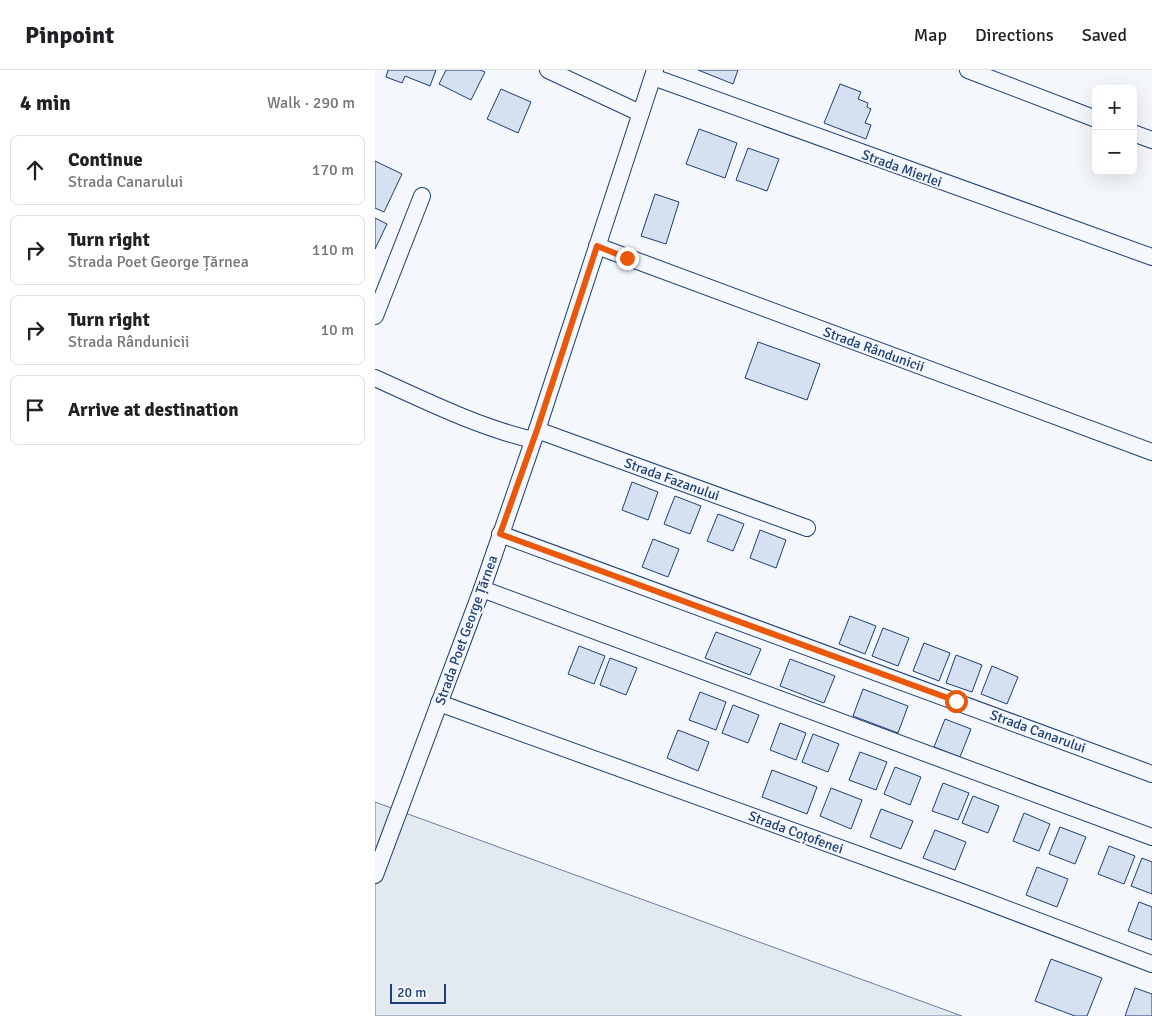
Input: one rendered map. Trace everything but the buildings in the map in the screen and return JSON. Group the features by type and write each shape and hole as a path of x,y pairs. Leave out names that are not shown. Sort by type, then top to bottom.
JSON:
{"street":[{"path":"548,70 640,113"},
{"path":"968,70 1092,117"},
{"name":"Strada Poet George Țărnea","path":"375,874 483,589 654,74"},
{"name":"Strada Mierlei","path":"654,74 1152,257"},
{"path":"1137,134 1152,140"},
{"path":"375,316 422,196"},
{"name":"Strada Rândunicii","path":"597,246 1152,452"},
{"name":"Strada Fazanului","path":"375,378 445,410 504,433 535,435 807,528"},
{"name":"Strada Canarului","path":"500,534 1152,774"},
{"path":"483,589 1152,837"},
{"name":"Strada Coțofenei","path":"439,703 959,891 1152,964"}],"shaded area":[{"path":"375,802 962,1016 375,1016"}],"route":[{"path":"627,258 597,246 537,430 500,534 956,701"}]}
